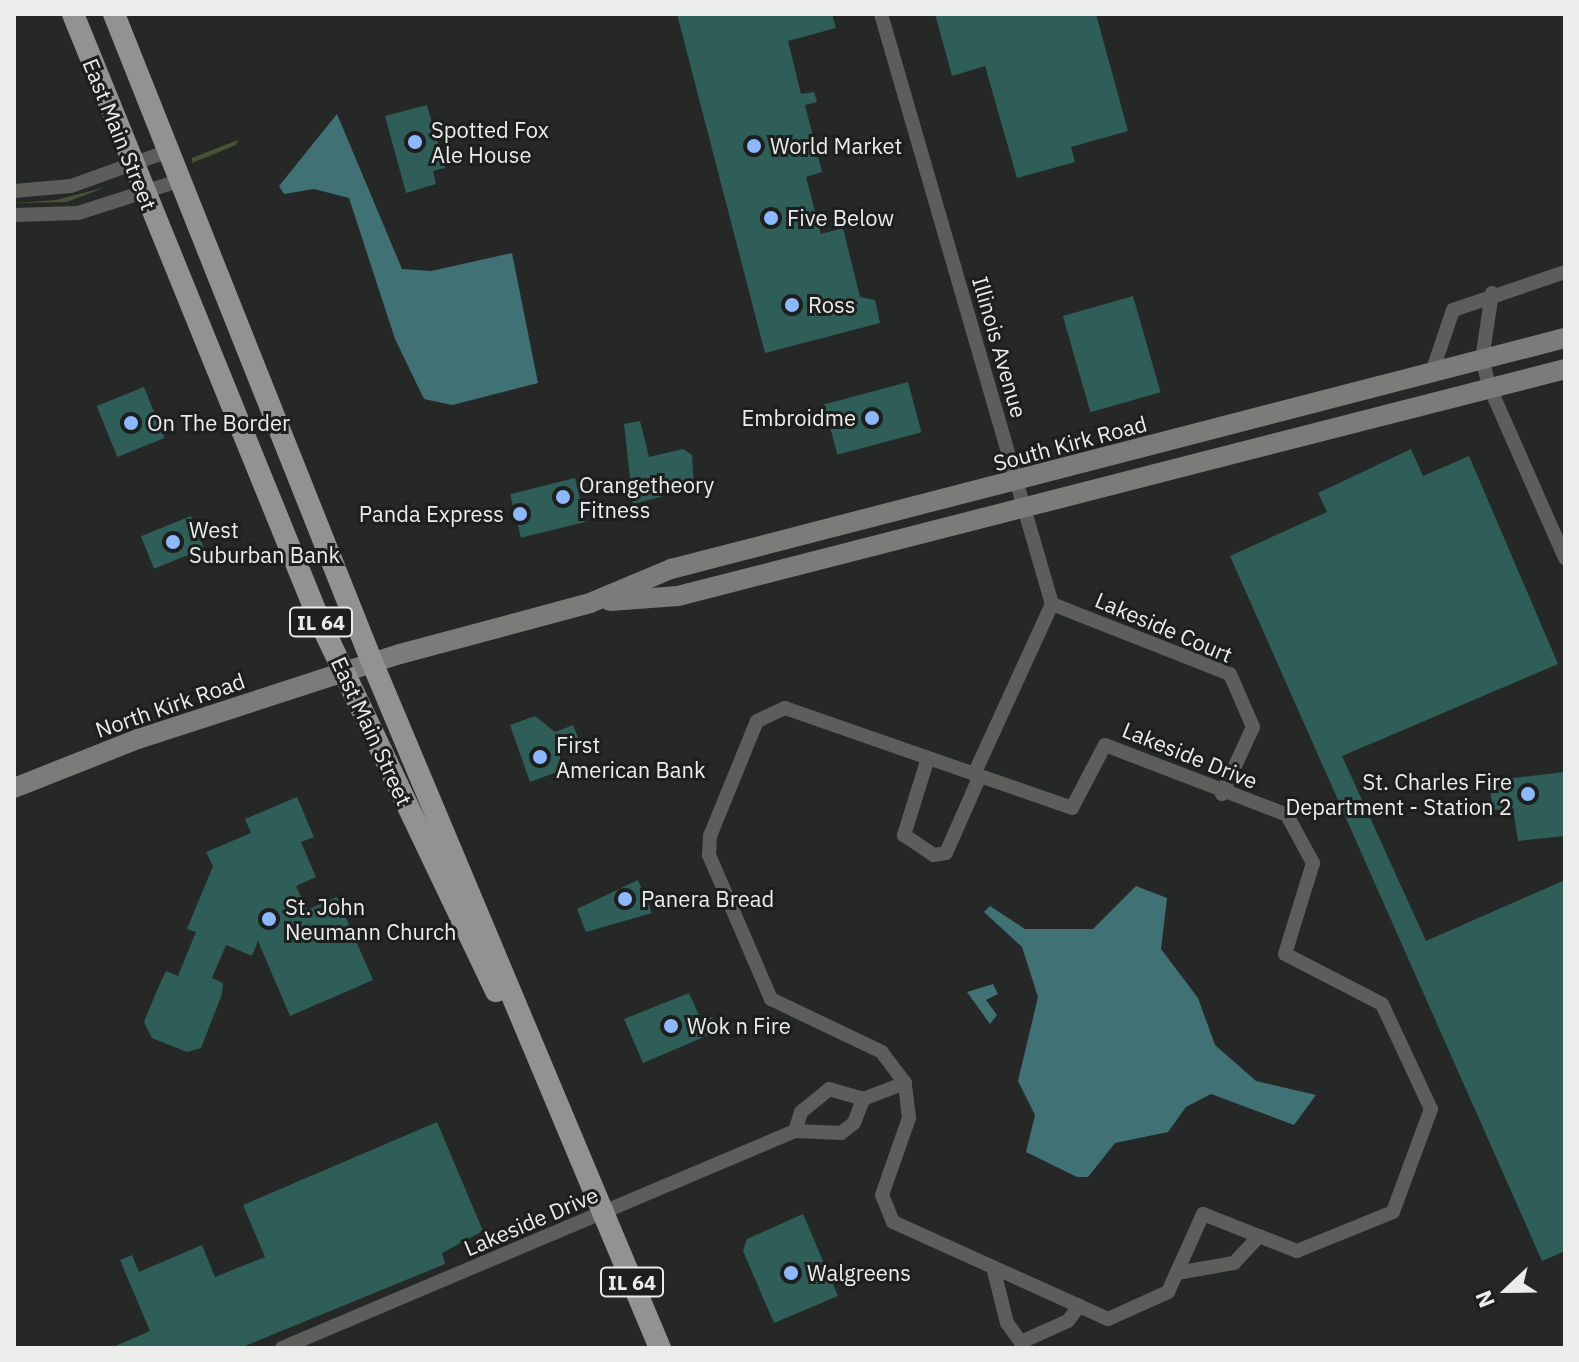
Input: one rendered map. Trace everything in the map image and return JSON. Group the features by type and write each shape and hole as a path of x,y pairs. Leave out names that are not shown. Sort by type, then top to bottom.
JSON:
{"main road":[{"name":"East Main Street","path":"73,14 343,672 604,1215"},
{"name":"East Main Street","path":"114,14 166,152 372,662 660,1348"},
{"name":"South Kirk Road","path":"343,672 590,603 671,569 1015,483 1565,338"},
{"name":"South Kirk Road","path":"590,603 678,596 1565,369"},
{"name":"North Kirk Road","path":"14,788 343,672"}],"street":[{"name":"Illinois Avenue","path":"881,14 1052,604"},
{"path":"16,186 71,186 166,152"},
{"path":"14,216 59,217 178,181"},
{"path":"1432,372 1453,310 1492,293 1565,272"},
{"path":"1492,293 1482,359 1490,388 1565,558"},
{"path":"928,758 904,835 934,855 946,853 1052,604"},
{"name":"Lakeside Court","path":"1052,604 1230,674 1253,727 1222,794"},
{"name":"Lakeside Drive","path":"771,709 928,758 1072,808 1105,745 1222,794 1287,815 1313,863 1285,954 1382,1004 1431,1109 1393,1212 1297,1251 1203,1214 1168,1292 1108,1319 893,1222 882,1195 909,1118 905,1083 882,1052 771,999 709,855 710,836 757,721 771,709"},
{"path":"795,1131 801,1112 829,1089 863,1099 905,1083"},
{"name":"Lakeside Drive","path":"282,1348 604,1215 795,1131 841,1133 854,1123 863,1099"},
{"path":"1177,1273 1234,1263 1259,1236"},
{"path":"993,1267 1007,1323 1021,1342 1068,1321 1079,1306"}],"green space":[{"path":"238,140 236,145 192,163 192,158"},
{"path":"106,187 67,202 14,203 56,200"}],"water":[{"path":"337,114 402,269 431,271 512,253 538,383 452,405 424,399 395,339 349,198 314,189 284,194 279,186"},
{"path":"1136,886 1167,898 1161,949 1198,998 1215,1045 1256,1081 1316,1095 1294,1125 1211,1094 1186,1107 1168,1132 1115,1143 1088,1177 1077,1177 1026,1152 1035,1115 1018,1081 1038,997 1022,947 984,912 990,906 1025,929 1093,929"},
{"path":"993,984 998,994 986,1000 997,1015 990,1024 967,992"}],"building":[{"path":"677,14 832,14 836,28 788,41 801,94 814,92 817,102 805,105 822,172 806,177 821,234 843,228 860,297 875,300 880,323 765,353"},
{"path":"935,14 1096,14 1128,131 1071,147 1075,162 1017,178 985,66 952,76"},
{"name":"Spotted Fox Ale House","path":"427,105 445,168 433,171 436,184 406,193 385,116"},
{"path":"1133,296 1161,392 1090,412 1063,316"},
{"name":"Embroidme","path":"908,382 921,432 837,455 824,405"},
{"name":"On The Border","path":"144,387 165,438 117,457 97,406"},
{"path":"640,421 649,457 683,449 692,455 694,488 633,504 624,424"},
{"path":"1411,449 1423,476 1469,456 1558,664 1342,756 1426,941 1565,880 1565,1251 1542,1261 1230,556 1327,512 1318,493"},
{"path":"575,478 586,522 521,538 510,494"},
{"name":"West Suburban Bank","path":"191,516 204,548 154,569 141,536"},
{"name":"First American Bank","path":"535,716 555,732 573,725 580,742 562,749 557,772 530,782 510,725"},
{"name":"St. Charles Fire Department - Station 2","path":"1565,772 1565,836 1518,841 1513,808 1493,810 1489,781"},
{"name":"St. John Neumann Church","path":"297,797 314,837 301,842 316,877 296,886 307,910 337,897 373,980 290,1016 258,941 252,956 226,945 212,978 223,983 222,994 201,1048 187,1052 152,1038 144,1022 158,988 166,971 178,976 196,932 187,929 213,866 206,852 251,833 245,819"},
{"name":"Panera Bread","path":"638,880 652,913 586,932 577,909"},
{"name":"Wok n Fire","path":"689,993 702,1022 712,1017 718,1031 643,1063 624,1019"},
{"path":"437,1122 483,1231 442,1253 445,1264 240,1348 111,1348 150,1331 120,1260 132,1255 139,1272 202,1245 215,1277 265,1257 243,1205"},
{"name":"Walgreens","path":"803,1214 838,1296 774,1323 743,1251 747,1239"}],"place":[{"name":"Spotted Fox Ale House","path":"415,142"},
{"name":"World Market","path":"754,146"},
{"name":"Five Below","path":"771,218"},
{"name":"Ross","path":"792,305"},
{"name":"Embroidme","path":"872,418"},
{"name":"On The Border","path":"131,423"},
{"name":"Orangetheory Fitness","path":"563,497"},
{"name":"Panda Express","path":"520,514"},
{"name":"West Suburban Bank","path":"173,542"},
{"name":"First American Bank","path":"540,757"},
{"name":"St. Charles Fire Department - Station 2","path":"1528,794"},
{"name":"Panera Bread","path":"625,899"},
{"name":"St. John Neumann Church","path":"269,919"},
{"name":"Wok n Fire","path":"671,1026"},
{"name":"Walgreens","path":"791,1273"}]}
